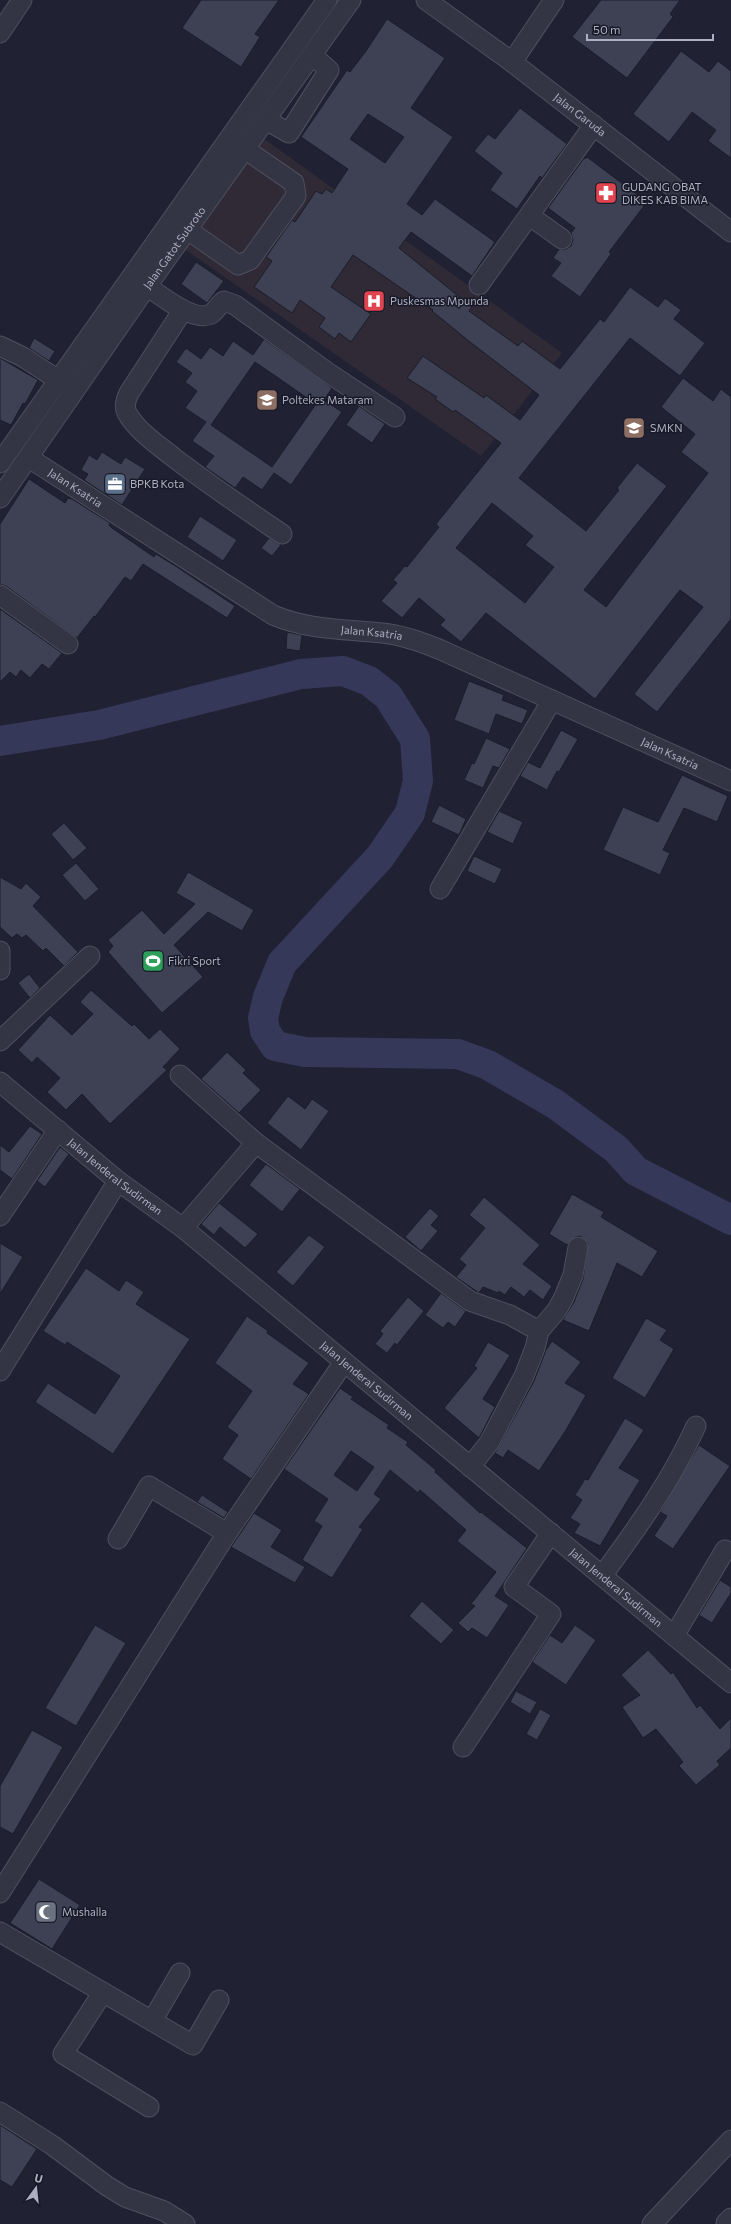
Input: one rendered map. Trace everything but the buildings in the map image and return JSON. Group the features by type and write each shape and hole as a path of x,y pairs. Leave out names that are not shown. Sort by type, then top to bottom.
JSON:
{"street":[{"path":"1,30 22,0"},
{"name":"Jalan Gatot Subroto","path":"0,463 326,0"},
{"name":"Jalan Gatot Subroto","path":"0,498 146,286 188,230 351,0"},
{"name":"Jalan Garuda","path":"426,0 512,62 731,232"},
{"path":"512,62 554,0"},
{"path":"266,120 289,133 329,70 312,54"},
{"path":"480,286 594,125"},
{"path":"188,230 238,265 250,260 296,196 294,183 245,148"},
{"path":"204,174 219,185"},
{"path":"530,216 562,239"},
{"path":"146,286 183,310 202,316 211,314 222,301 230,302 395,418"},
{"path":"183,310 129,393 126,403 126,412 151,440 202,479 282,534"},
{"path":"0,346 23,357 75,391"},
{"name":"Jalan Ksatria","path":"29,458 273,615 289,622 311,627 382,633 408,637 441,650 731,781"},
{"path":"0,595 68,644"},
{"path":"440,889 552,700"},
{"path":"0,951 0,970"},
{"path":"0,1040 90,956"},
{"path":"180,1075 256,1143 470,1301 510,1315 539,1331"},
{"name":"Jalan Jenderal Sudirman","path":"0,1082 118,1181 182,1228 731,1683"},
{"path":"0,1216 58,1130"},
{"path":"182,1228 256,1143"},
{"path":"0,1371 118,1181"},
{"path":"470,1467 489,1443 524,1376 535,1348 539,1331 557,1310 564,1296 574,1275 578,1247"},
{"path":"0,1893 227,1533 344,1362"},
{"path":"602,1576 645,1518 679,1463 696,1426"},
{"path":"118,1539 149,1486 227,1533"},
{"path":"463,1747 551,1614 514,1587 550,1533"},
{"path":"674,1636 725,1550"},
{"path":"0,1932 193,2046 219,2000"},
{"path":"152,2021 180,1974"},
{"path":"103,1992 63,2054 149,2107"},
{"path":"0,2112 52,2145 107,2186 125,2197 164,2211 185,2224"},
{"path":"652,2224 731,2140"}],"shaded area":[{"name":"Puskesmas Mpunda","path":"263,138 562,353 481,456 183,248"}],"waterway":[{"path":"0,741 99,725 301,674 343,671 369,681 388,696 415,739 418,781 410,813 380,857 282,963 268,997 263,1018 265,1031 275,1046 305,1052 458,1054 488,1065 555,1104 616,1149 636,1171 731,1220"}],"place":[{"name":"GUDANG OBAT DIKES KAB BIMA","path":"606,193"},
{"name":"Puskesmas Mpunda","path":"374,301"},
{"name":"Poltekes Mataram","path":"267,400"},
{"name":"SMKN","path":"634,428"},
{"name":"BPKB Kota","path":"115,484"},
{"name":"Fikri Sport","path":"153,961"},
{"name":"Mushalla","path":"46,1912"}]}
